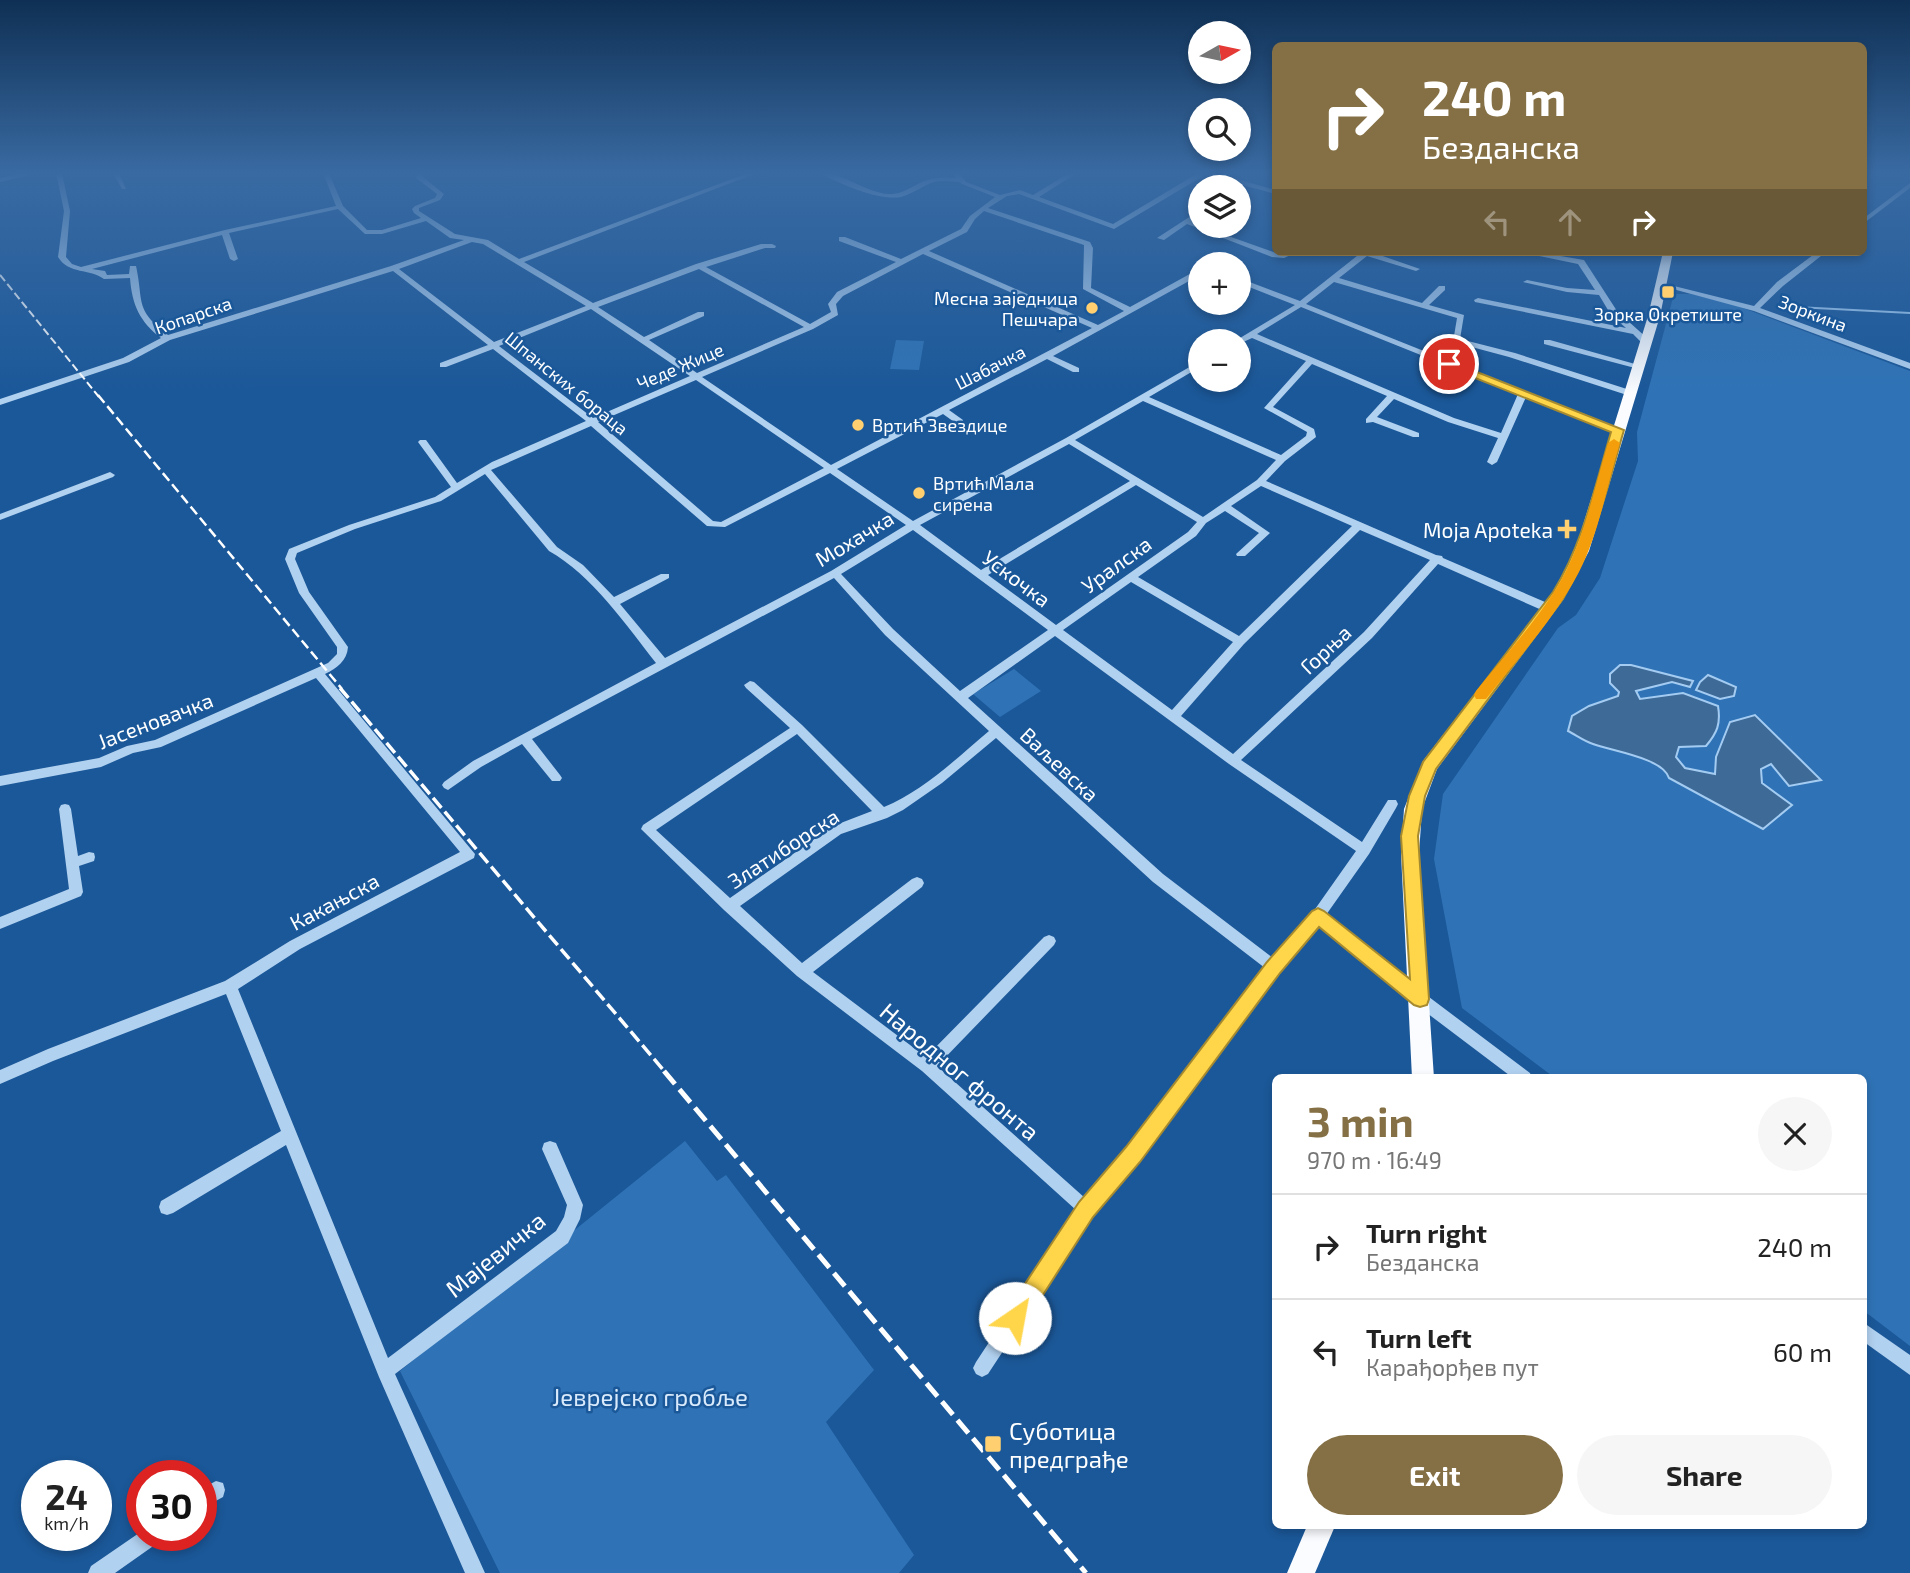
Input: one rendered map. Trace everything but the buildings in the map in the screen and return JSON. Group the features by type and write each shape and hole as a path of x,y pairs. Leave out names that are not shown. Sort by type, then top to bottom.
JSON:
{"main road":[{"path":"1423,1074 1410,854 1413,809 1429,766 1548,608 1572,572 1582,551 1638,366 1639,336 1654,316 1667,256"},
{"path":"1301,1573 1320,1529"}],"street":[{"path":"63,246 62,257 65,263 73,268 134,257 173,246"},
{"path":"230,246 234,259"},
{"name":"Копарска","path":"439,253 447,246"},
{"name":"Копарска","path":"0,402 114,365 167,338 455,246"},
{"name":"Ускочка","path":"492,246 592,306 832,468 1233,761 1364,850"},
{"path":"518,262 559,246"},
{"path":"443,365 699,265 770,246"},
{"path":"861,246 899,261 932,246"},
{"path":"1088,246 1087,289 1129,310"},
{"path":"1253,246 1272,254"},
{"path":"923,251 1097,327"},
{"path":"1252,335 1300,305 1362,256"},
{"path":"1375,256 1416,269"},
{"path":"1547,256 1581,262"},
{"path":"1576,256 1614,313 1639,336"},
{"path":"1756,308 1780,284 1817,256"},
{"path":"134,257 136,305 148,324 167,338"},
{"name":"Чеде Жице","path":"317,672 338,661 343,647 304,593 290,559 293,551 352,527 438,499 485,469 810,327 835,313 832,304 839,293 899,261"},
{"path":"699,265 810,327"},
{"path":"82,268 102,273 104,277 134,276"},
{"name":"Шпанских бораца","path":"394,268 591,421 710,524 716,526"},
{"name":"Шабачка","path":"716,526 722,526 1047,356 1188,278"},
{"path":"1333,279 1461,317 1456,340 1630,393"},
{"path":"1527,282 1600,293"},
{"path":"1251,285 1618,430"},
{"name":"Зоркина","path":"1662,285 1712,294 1756,308 1910,366"},
{"path":"1424,305 1442,288"},
{"path":"1478,300 1639,336"},
{"path":"643,340 701,314"},
{"path":"147,348 148,324"},
{"path":"1252,335 1451,421 1502,436"},
{"path":"1547,342 1638,366"},
{"path":"1047,356 1076,370"},
{"name":"Уралска","path":"959,698 1192,534 1203,521 1260,482 1282,459 1311,437 1311,431 1268,408 1311,360"},
{"name":"Мохачка","path":"448,785 477,764 835,573 913,525 1069,440 1188,371"},
{"path":"1492,462 1523,393"},
{"path":"1392,396 1371,420 1416,435"},
{"path":"1141,397 1282,459"},
{"name":"Шабачка","path":"942,409 960,422"},
{"path":"1069,440 1203,521"},
{"path":"423,442 457,489"},
{"path":"485,469 553,549 569,557 663,664"},
{"path":"0,517 110,475"},
{"path":"981,575 1136,481"},
{"path":"1260,482 1548,608"},
{"path":"1224,506 1265,533 1241,554"},
{"path":"1174,716 1240,641 1359,525"},
{"name":"Горња","path":"1233,761 1368,635 1437,558"},
{"name":"Ваљевска","path":"835,573 890,632 959,698 1158,878 1274,967"},
{"path":"612,603 666,576"},
{"path":"1130,578 1240,641"},
{"name":"Јасеновачка","path":"0,781 101,762 131,749 157,744 317,672"},
{"name":"Какањска","path":"0,1077 230,986 295,945 469,854 317,672"},
{"path":"750,685 798,728 883,814"},
{"name":"Народног фронта","path":"798,728 647,829 802,972 927,1066 1086,1209"},
{"name":"Златиборска","path":"729,906 837,830 883,814 938,780 997,732"},
{"path":"524,738 556,778"},
{"path":"982,1368 1086,1209 1133,1155 1274,967 1318,916 1392,804"},
{"path":"0,923 76,892 65,809"},
{"path":"72,863 89,857"},
{"path":"802,972 917,883"},
{"path":"1318,916 1420,999 1520,1074"},
{"path":"927,1066 1049,942"},
{"path":"230,986 385,1371 475,1573"},
{"path":"167,1207 288,1135"},
{"name":"Мајевичка","path":"385,1371 562,1237 572,1219 575,1205 550,1149"},
{"path":"1867,1334 1910,1366"},
{"path":"98,1573 129,1551"}],"green space":[{"path":"1674,294 1691,294 1735,305 1910,371 1910,1346 1867,1313 1867,1074 1550,1074 1462,1008 1434,859 1443,794 1558,628 1576,615 1600,578 1638,461 1637,432"},
{"path":"896,340 924,341 919,370 890,369"},
{"path":"1014,669 1041,691 1000,717 973,694"},
{"name":"Јеврејско гробље","path":"685,1141 717,1181 726,1175 874,1370 826,1422 914,1555 899,1573 500,1573 400,1371"}],"shaded area":[{"path":"1620,665 1631,665 1693,681 1690,687 1672,682 1636,691 1640,699 1683,693 1718,706 1717,728 1706,746 1679,747 1676,757 1685,768 1715,774 1716,757 1730,722 1755,715 1821,780 1789,786 1771,764 1761,769 1762,783 1792,805 1763,829 1669,778 1657,765 1590,743 1568,731 1572,716 1589,706 1618,696 1619,692 1610,683 1610,674"},
{"path":"1708,675 1736,687 1734,696 1720,699 1696,690"}],"waterway":[{"path":"1778,306 1910,313"}],"railway":[{"path":"0,275 99,397"},
{"path":"98,395 342,689"},
{"path":"340,688 665,1072"},
{"path":"664,1071 1086,1573"}],"slow traffic":[{"path":"1481,695 1558,596 1572,572 1582,551 1614,443"}],"place":[{"name":"Зорка Окретиште","path":"1668,292"},
{"name":"Месна заједница Пешчара","path":"1092,308"},
{"name":"Вртић Звездице","path":"858,425"},
{"name":"Вртић Мала сирена","path":"919,493"},
{"name":"Moja Apoteka","path":"1567,529"},
{"name":"Суботица предграђе","path":"993,1444"}],"route":[{"path":"1015,1318 1086,1209 1133,1155 1274,967 1318,916 1420,999 1409,836 1417,796 1429,766 1558,596 1572,572 1582,551 1618,430 1449,364"}]}
